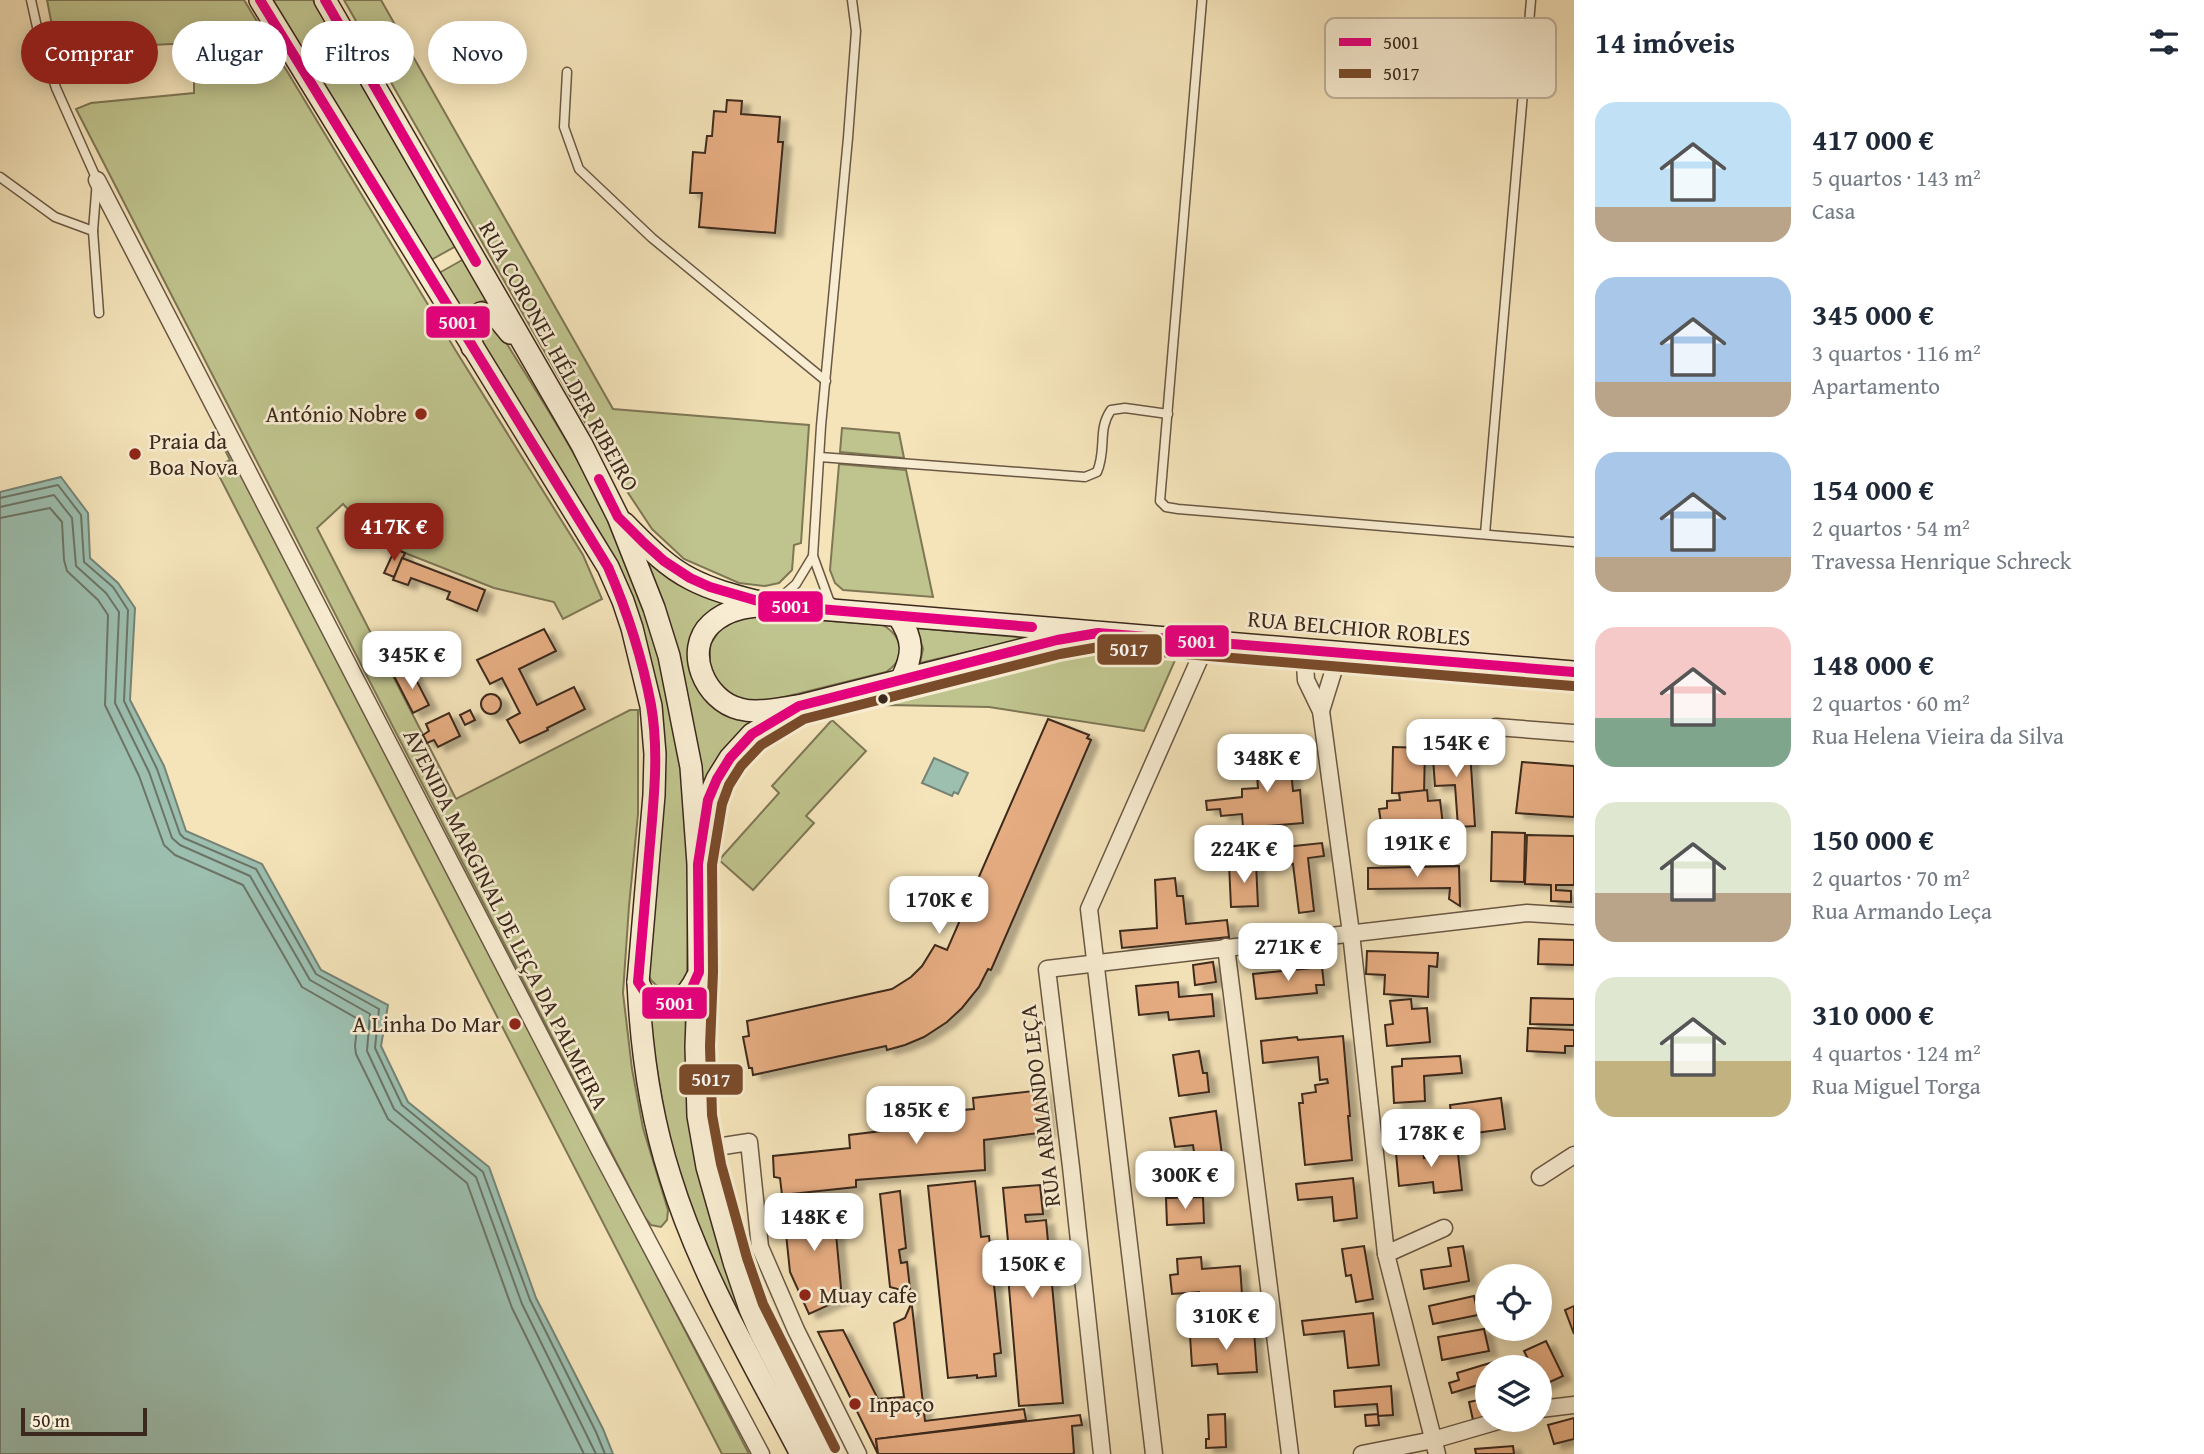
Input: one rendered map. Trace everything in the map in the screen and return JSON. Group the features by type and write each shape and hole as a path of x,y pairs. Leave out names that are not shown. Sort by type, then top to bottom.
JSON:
{"main road":[{"path":"260,0 608,567 624,601 651,706 655,754 638,982 639,1009 653,1110 670,1177 710,1279 801,1454"},
{"name":"RUA CORONEL HÉLDER RIBEIRO","path":"325,0 582,445 618,517 654,608 669,656 691,767 698,864 698,1116 707,1167 750,1309 823,1454"},
{"path":"472,347 471,322 481,313 497,317 527,353"},
{"name":"RUA BELCHIOR ROBLES","path":"618,517 664,561 690,578 710,587 772,605"},
{"name":"RUA BELCHIOR ROBLES","path":"1098,633 1057,640 799,706 760,711 726,704 712,693 699,666 698,649 709,625 723,615 743,607 772,605 1574,672"},
{"path":"898,616 909,634 910,660 901,680"},
{"name":"RUA BELCHIOR ROBLES","path":"698,864 708,800 730,758 752,734 799,706"},
{"path":"638,982 648,997 666,1004 676,1003 691,990 699,972"}],"street":[{"name":"AVENIDA MARGINAL DE LEÇA DA PALMEIRA","path":"97,180 600,1151 761,1454"},
{"path":"1154,1454 1089,909 1207,642"},
{"path":"1304,650 1306,680 1321,711 1351,933 1386,1254 1435,1447"},
{"path":"1321,711 1339,653"},
{"path":"1496,727 1574,733"},
{"name":"RUA ARMANDO LEÇA","path":"1102,1454 1047,969 1527,913 1574,916"},
{"path":"1226,947 1290,1454"},
{"path":"704,1149 749,1142 760,1247 796,1330 858,1454"},
{"path":"1540,1177 1574,1155"},
{"path":"1386,1254 1444,1228"},
{"path":"1552,1408 1574,1405"},
{"path":"1362,1454 1435,1447 1475,1431"}],"lane":[{"path":"31,0 39,36 56,88 97,180 93,231 99,313"},
{"path":"839,610 829,600 813,556 856,31 852,0"},
{"path":"1202,0 1160,501 1166,507 1574,542"},
{"path":"1529,18 1531,0"},
{"path":"567,72 564,127 579,169 652,238 826,382"},
{"path":"1485,534 1523,98"},
{"path":"0,177 55,218 93,231"},
{"path":"820,457 1085,477 1097,472 1102,460 1104,421 1111,410 1125,408 1168,414"},
{"path":"772,605 796,584 813,556"}],"green space":[{"path":"47,0 244,0 257,21 172,21 172,44 158,45 158,21 51,21"},
{"path":"273,0 313,0 325,21 301,21 301,46"},
{"path":"344,0 381,0 393,21 356,21"},
{"path":"414,58 613,409 809,425 801,543 794,545 792,570 779,583 765,586 739,583 684,559 652,529 607,461 392,84 414,84"},
{"path":"287,71 583,555 602,599 563,619 554,602 494,588 395,549 374,537 343,504 317,528 456,799 630,710 638,710 638,814 623,993 632,1069 643,1128 668,1210 667,1220 661,1227 651,1225 644,1216 76,109 91,103 194,93 194,84 287,84"},
{"path":"324,84 362,84 456,246 431,260"},
{"path":"464,259 488,300 474,304 463,314 439,273"},
{"path":"484,326 493,326 499,331 585,475 625,559 659,657 675,725 687,841 687,977 672,988 656,985 648,975 660,839 631,596 606,543 480,338 480,331"},
{"path":"842,428 899,433 904,458 840,452"},
{"path":"224,440 749,1454 722,1454 215,468 230,460 221,442"},
{"path":"839,464 906,470 933,597 843,590 835,583 830,570"},
{"path":"643,553 730,602 711,613 699,689 724,713 757,720 703,792 682,670"},
{"path":"754,615 883,625 895,636 900,655 893,667 886,672 760,703 736,701 719,689 710,671 710,645 721,628 730,621"},
{"path":"917,628 1028,638 920,663 923,649"},
{"path":"1103,653 1176,658 1144,731 989,707 887,705 829,709 1040,659 1068,654"},
{"path":"832,720 866,751 806,816 814,823 753,890 719,860 779,793 772,786"},
{"path":"648,1010 667,1014 685,1012 691,1126 763,1354 758,1358 707,1251 682,1185 666,1120"}],"water":[{"path":"61,477 88,513 90,558 118,583 135,608 130,700 164,766 186,831 262,864 321,970 388,1005 381,1046 408,1102 489,1167 536,1298 613,1454 0,1454 0,492"},
{"path":"934,758 968,773 958,794 954,792 952,796 922,783"}],"building":[{"path":"727,100 742,101 741,114 780,117 778,142 783,142 775,233 699,227 702,193 690,193 693,152 705,153 707,136 712,136 714,111 726,112"},
{"path":"395,549 405,553 394,577 384,573"},
{"path":"402,558 485,590 477,611 447,599 450,592 411,578 408,585 393,580"},
{"path":"544,629 556,651 519,669 537,705 574,687 585,709 520,743 507,720 520,713 502,678 490,684 477,660"},
{"path":"410,668 429,705 413,713 394,676"},
{"path":"491,694 498,697 501,704 498,711 491,714 484,711 481,704 484,697"},
{"path":"470,710 475,720 465,725 460,715"},
{"path":"449,713 460,736 438,747 434,740 427,743 423,735 429,731 426,724"},
{"path":"1048,719 1089,735 1087,738 1091,740 991,970 988,969 979,987 962,1008 924,1037 905,1045 887,1050 886,1046 753,1075 743,1037 749,1036 747,1021 892,989 922,966 935,945 947,950"},
{"path":"1454,744 1455,752 1470,751 1475,826 1458,827 1455,785 1435,786 1432,745"},
{"path":"1289,747 1293,791 1300,790 1303,823 1243,828 1242,814 1221,816 1220,809 1207,810 1206,801 1242,797 1242,789 1258,788 1255,750"},
{"path":"1393,747 1425,748 1424,794 1392,793"},
{"path":"1522,762 1574,766 1574,817 1516,813"},
{"path":"1427,790 1428,801 1440,800 1444,833 1423,835 1422,825 1382,830 1379,809 1387,808 1387,801 1400,800 1399,793"},
{"path":"1492,832 1525,833 1524,882 1491,881"},
{"path":"1527,835 1574,836 1574,885 1556,885 1556,890 1571,891 1571,902 1551,901 1551,885 1525,884"},
{"path":"1322,843 1324,856 1308,858 1314,911 1299,913 1293,864 1287,865 1285,847"},
{"path":"1256,863 1258,906 1231,907 1229,864"},
{"path":"1459,866 1460,906 1449,899 1450,888 1368,889 1368,868"},
{"path":"1175,878 1177,896 1183,896 1186,924 1227,920 1229,937 1122,948 1120,931 1157,928 1155,880"},
{"path":"1539,939 1574,940 1574,965 1538,964"},
{"path":"1367,951 1438,953 1437,967 1429,966 1428,997 1384,994 1385,975 1366,974"},
{"path":"1213,962 1216,982 1195,985 1193,965"},
{"path":"1322,967 1324,985 1316,985 1317,993 1256,999 1253,974"},
{"path":"1178,982 1179,997 1212,994 1214,1016 1169,1020 1168,1012 1139,1015 1136,986"},
{"path":"1531,998 1574,999 1574,1025 1530,1024"},
{"path":"1411,999 1412,1009 1427,1008 1430,1042 1387,1046 1385,1025 1393,1024 1390,1001"},
{"path":"1528,1028 1574,1030 1574,1046 1565,1046 1565,1053 1527,1051"},
{"path":"1343,1036 1352,1160 1305,1165 1299,1103 1303,1103 1302,1094 1316,1092 1315,1085 1328,1083 1327,1079 1320,1080 1318,1057 1263,1063 1261,1041"},
{"path":"1199,1051 1203,1073 1207,1073 1209,1092 1179,1096 1173,1055"},
{"path":"1460,1056 1462,1073 1424,1076 1425,1101 1394,1103 1392,1067 1402,1066 1402,1059"},
{"path":"1042,1090 1047,1132 984,1140 985,1170 856,1180 856,1187 782,1195 780,1178 774,1177 773,1156 850,1148 849,1135 915,1127 914,1114 974,1109 973,1098"},
{"path":"1501,1098 1505,1129 1454,1136 1450,1105"},
{"path":"1216,1111 1225,1176 1198,1180 1193,1145 1175,1147 1170,1118"},
{"path":"1457,1145 1462,1190 1434,1193 1433,1182 1399,1186 1396,1153 1423,1151 1424,1158 1438,1156 1437,1147"},
{"path":"1353,1178 1357,1218 1334,1221 1332,1197 1298,1200 1296,1184"},
{"path":"975,1181 981,1237 989,1236 1001,1353 994,1354 996,1376 948,1378 928,1186"},
{"path":"1040,1185 1043,1214 1025,1215 1026,1222 1046,1220 1063,1403 1019,1406 1003,1188"},
{"path":"900,1191 906,1248 899,1250 901,1263 907,1262 925,1421 1024,1409 1026,1420 876,1439 878,1454 818,1332 843,1330 878,1399 904,1397 894,1323 905,1318 911,1304 905,1291 890,1287 880,1194"},
{"path":"1203,1197 1204,1223 1167,1225 1166,1198"},
{"path":"833,1201 842,1299 809,1314 790,1272 783,1205"},
{"path":"1364,1246 1373,1299 1356,1302 1351,1275 1346,1276 1342,1249"},
{"path":"1463,1246 1469,1281 1424,1289 1421,1270 1451,1266 1448,1248"},
{"path":"1201,1257 1202,1269 1240,1266 1242,1294 1199,1298 1199,1292 1172,1294 1170,1275 1178,1274 1177,1259"},
{"path":"1474,1296 1475,1316 1433,1324 1429,1306"},
{"path":"1574,1306 1574,1334 1565,1310"},
{"path":"1373,1313 1379,1365 1348,1368 1344,1331 1304,1335 1302,1321"},
{"path":"1254,1331 1257,1372 1218,1374 1217,1364 1192,1366 1190,1336"},
{"path":"1475,1331 1475,1341 1487,1341 1489,1351 1442,1360 1438,1337"},
{"path":"1546,1341 1563,1376 1552,1381 1552,1355 1526,1355 1524,1351"},
{"path":"1475,1368 1475,1386 1452,1393 1449,1383 1459,1380 1457,1373"},
{"path":"1391,1386 1393,1415 1378,1416 1379,1425 1366,1426 1365,1415 1378,1414 1377,1404 1335,1407 1334,1391"},
{"path":"1475,1401 1475,1420 1473,1420 1469,1402"},
{"path":"1225,1414 1226,1447 1206,1448 1206,1439 1209,1439 1208,1415"},
{"path":"1080,1415 1082,1425 1072,1426 1072,1454 878,1454 876,1439"},
{"path":"1574,1418 1574,1439 1554,1444 1550,1432 1552,1424"},
{"path":"1513,1446 1514,1454 1476,1454 1475,1449"}],"transit line":[{"name":"5001","path":"260,0 608,567 621,600 643,669 655,739 654,791 638,982 648,997 665,1004 676,1003 691,990 699,972 698,864 708,800 717,779 730,758 752,734 799,706 1057,640 1098,633 1574,672"},
{"name":"5001","path":"325,0 476,262"},
{"name":"5001","path":"599,479 618,517 644,543 664,561 710,587 772,605 1032,627"},
{"name":"5017","path":"835,1448 763,1304 747,1258 721,1164 712,1115 712,865 722,804 729,785 741,766 761,745 804,719 1060,654 1099,647 1573,686"}],"place":[{"name":"António Nobre","path":"421,414"},
{"name":"Praia da Boa Nova","path":"135,454"},
{"name":"A Linha Do Mar","path":"515,1024"},
{"name":"Muay cafe","path":"805,1295"},
{"name":"Inpaço","path":"855,1404"}]}
